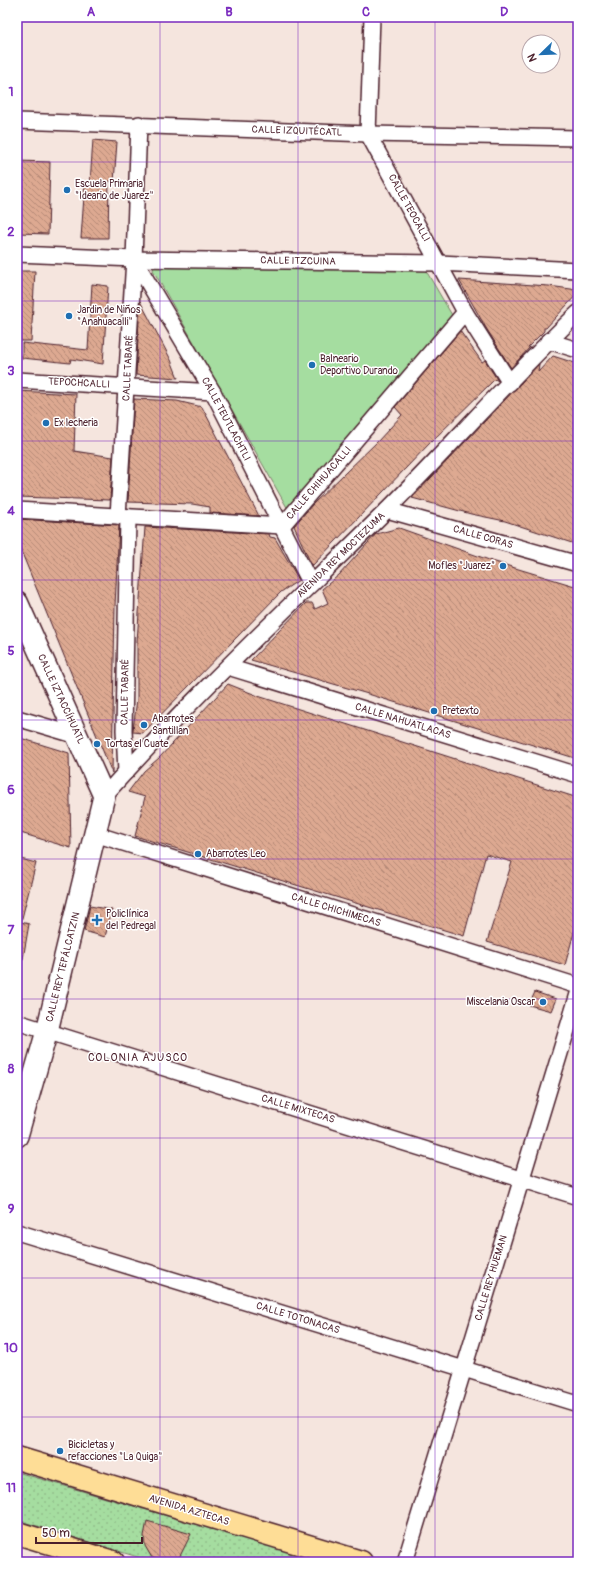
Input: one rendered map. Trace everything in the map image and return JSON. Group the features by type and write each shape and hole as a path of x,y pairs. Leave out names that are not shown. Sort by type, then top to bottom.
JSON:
{"main road":[{"name":"AVENIDA AZTECAS","path":"17,1458 361,1562"},
{"path":"17,1533 113,1562"}],"street":[{"path":"368,134 372,17"},
{"name":"CALLE IZQUITÉCATL","path":"17,121 139,124 368,134 578,138"},
{"name":"CALLE TABARÉ","path":"126,772 124,730 123,516 127,386 139,124"},
{"name":"CALLE TEOCALLI","path":"368,134 465,312 510,383"},
{"name":"CALLE ITZCUINA","path":"17,254 134,259 439,263 578,270"},
{"name":"CALLE TEUTLACHTLI","path":"134,259 213,392 311,584"},
{"name":"CALLE CHIHUACALLI","path":"17,510 282,526 465,312"},
{"name":"AVENIDA REY MOCTEZUMA","path":"104,796 228,667 387,510 510,383 548,341 578,313"},
{"path":"548,341 578,350"},
{"name":"TEPOCHCALLI","path":"17,380 213,392"},
{"name":"CALLE CORAS","path":"387,510 578,564"},
{"name":"CALLE IZTACCÍHUATL","path":"19,611 78,736 104,796"},
{"name":"CALLE NAHUATLACAS","path":"228,667 578,775"},
{"path":"17,718 78,736"},
{"name":"CALLE REY TEPÁLCATZIN","path":"17,1136 47,1030 104,796"},
{"name":"CALLE CHICHIMECAS","path":"95,834 578,986"},
{"name":"CALLE REY HUEMAN","path":"405,1562 578,994"},
{"name":"CALLE MIXTECAS","path":"17,1022 47,1030 578,1197"},
{"name":"CALLE TOTONACAS","path":"17,1232 578,1404"}],"green space":[{"name":"Balneario Deportivo Durando","path":"154,266 425,269 456,322 289,511 153,270"},
{"path":"17,1472 325,1562 154,1562 17,1520"}],"building":[{"path":"93,140 117,142 114,182 109,181 108,238 81,238 85,182 90,183"},
{"path":"17,161 50,162 48,234 17,233"},
{"path":"17,271 35,271 31,341 17,341"},
{"path":"459,280 549,286 578,290 578,293 546,328 544,328 544,331 528,347 530,347 511,368"},
{"path":"92,284 108,286 103,364 71,359 70,363 22,358 22,343 88,350"},
{"path":"140,301 171,360 178,378 136,375"},
{"path":"460,331 482,362 485,360 498,381 495,379 429,444 312,566 294,526 312,505 377,442 402,415 395,407"},
{"path":"553,356 578,364 578,545 505,521 471,514 412,498 539,364 538,372"},
{"name":"Ex lecheria","path":"17,391 76,394 74,451 113,457 110,500 17,497"},
{"path":"134,399 177,401 202,407 259,516 210,513 210,507 192,504 128,502"},
{"path":"17,519 119,525 115,606 112,773 17,541"},
{"path":"145,527 269,534 270,537 275,538 299,580 281,592 143,733 133,732 133,730 137,699 137,642"},
{"path":"399,528 492,561 578,587 578,759 368,694 251,660 306,603 312,603 315,609 328,603 322,589 339,575 376,534"},
{"path":"228,684 261,697 578,798 578,918 565,965 487,942 512,862 486,854 464,936 135,836 145,797 128,792 144,771 159,758"},
{"path":"17,737 69,753 71,848 17,832"},
{"path":"17,858 36,863 21,922 29,924 23,959 17,959"},
{"name":"Policlínica del Pedregal","path":"90,906 112,910 105,937 84,931"},
{"name":"Miscelania Oscar","path":"535,992 556,999 551,1011 529,1005"},
{"path":"147,1521 191,1534 179,1558 166,1562 152,1558 145,1546 144,1536"}],"place":[{"name":"Escuela Primaria \"Ideario de Juarez\"","path":"67,190"},
{"name":"Jardin de Niños \"Anahuacalli\"","path":"69,316"},
{"name":"Balneario Deportivo Durando","path":"312,365"},
{"name":"Ex lecheria","path":"46,423"},
{"name":"Mofles \"Juarez\"","path":"503,566"},
{"name":"Pretexto","path":"434,711"},
{"name":"Abarrotes Santillan","path":"144,725"},
{"name":"Tortas el Cuate","path":"97,744"},
{"name":"Abarrotes Leo","path":"198,854"},
{"name":"Policlínica del Pedregal","path":"97,920"},
{"name":"Miscelania Oscar","path":"543,1002"},
{"name":"Bicicletas y refacciones \"La Quiga\"","path":"60,1451"}],"district":[{"name":"COLONIA AJUSCO","path":"138,1057"}]}
